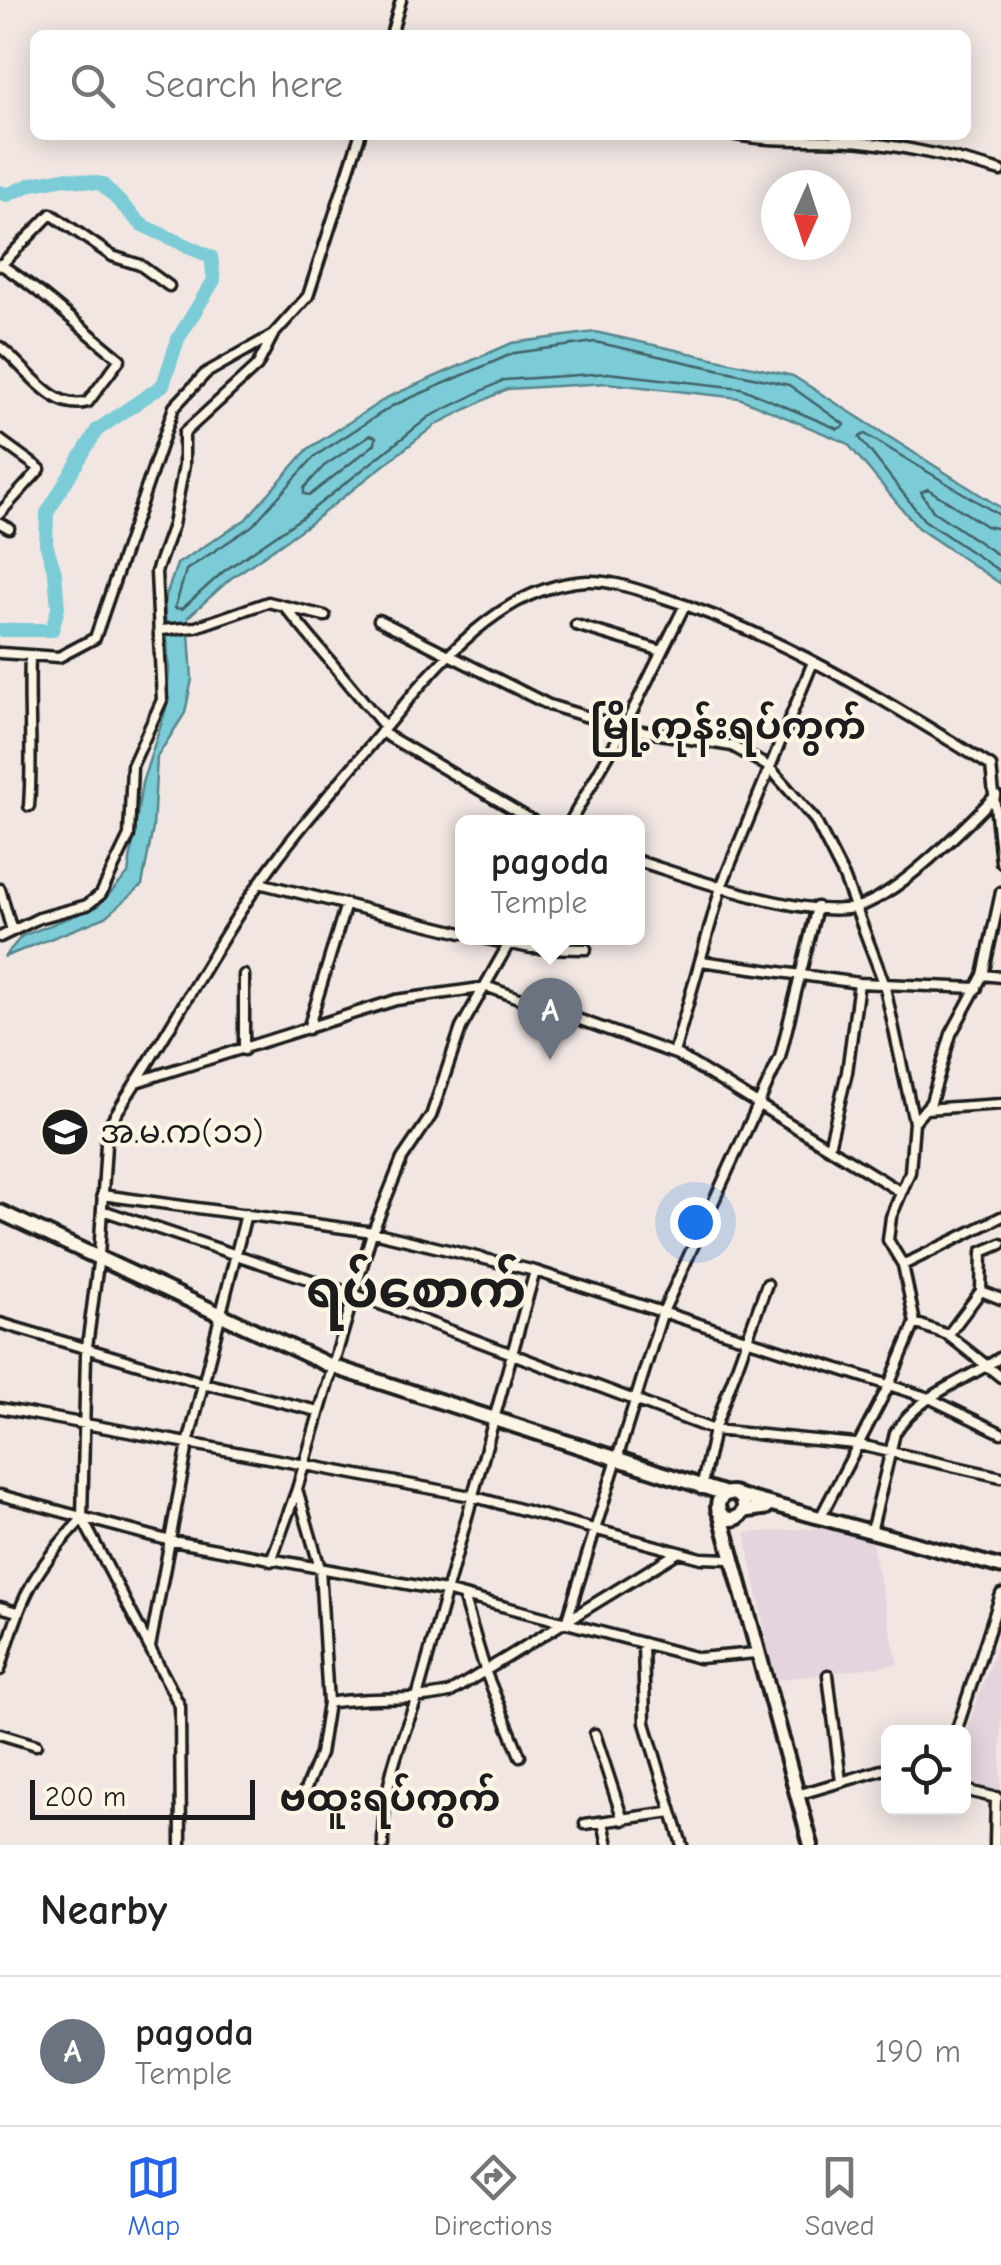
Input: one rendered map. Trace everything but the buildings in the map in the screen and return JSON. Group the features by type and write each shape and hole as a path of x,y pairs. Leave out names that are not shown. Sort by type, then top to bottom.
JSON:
{"highway":[{"path":"1,1215 222,1312 331,1366 701,1489 721,1504 729,1518 742,1508"},
{"path":"721,1504 742,1508"},
{"path":"721,1504 728,1552 812,1845"},
{"path":"728,1552 742,1508"}],"main road":[{"path":"742,1508 770,1508 820,1518 1001,1567"}],"street":[{"path":"393,30 402,0"},
{"path":"0,937 87,904 109,884 129,836 129,790 137,746 162,700 163,630 156,572 173,525 184,465 184,433 200,413 249,374 273,335 308,296 358,140"},
{"path":"766,140 858,142 932,151 1001,171"},
{"path":"0,347 48,392 75,404 88,402 120,359 75,326 42,291 0,265 44,217 58,215 112,256 140,265 168,286"},
{"path":"0,653 59,657 94,638 174,407 206,374 273,335"},
{"path":"0,440 40,469 0,513"},
{"path":"182,1845 180,1706 82,1518 86,1349 99,1256 107,1128 259,883 383,730 448,656 484,624 538,592 587,581 624,586 756,631 991,766 996,780 1001,862"},
{"path":"163,630 191,628 259,604 325,616"},
{"path":"574,815 624,728 685,604"},
{"path":"285,606 383,730 524,815"},
{"path":"379,620 549,705 624,728 732,746 769,767 815,820 884,983 914,1122 910,1172 891,1217 888,1240 903,1265 916,1323 890,1385 855,1444 820,1518"},
{"path":"576,625 662,651"},
{"path":"29,806 34,745 28,707 30,656"},
{"path":"674,1053 721,887 813,662"},
{"path":"996,780 1001,769"},
{"path":"645,863 721,887 817,907 855,908 909,876 996,794"},
{"path":"259,883 455,931"},
{"path":"0,889 12,931"},
{"path":"914,1122 925,1109 951,1034 983,975 1001,892"},
{"path":"308,1030 346,904"},
{"path":"567,1620 662,1314 780,1057 817,907"},
{"path":"272,1561 298,1489 373,1232 402,1159 431,1116 461,1028 488,987 508,945"},
{"path":"548,945 586,949"},
{"path":"701,961 860,983 977,988"},
{"path":"244,975 244,1050"},
{"path":"983,975 1001,977"},
{"path":"828,1147 847,1072 860,983"},
{"path":"136,1082 396,1000 488,987 674,1053 901,1192"},
{"path":"925,1109 1001,1104"},
{"path":"102,1194 373,1232 534,1270 929,1398 1001,1433"},
{"path":"102,1210 353,1294 714,1430 855,1444 1001,1477"},
{"path":"150,1647 188,1444 246,1214"},
{"path":"903,1265 1001,1218"},
{"path":"948,1335 981,1291 982,1252 1001,1244"},
{"path":"383,1845 382,1801 416,1700 534,1270"},
{"path":"701,1489 714,1430 767,1284"},
{"path":"981,1291 1001,1299"},
{"path":"0,1323 318,1411"},
{"path":"916,1323 948,1335 1001,1377"},
{"path":"871,1532 890,1450 904,1418 929,1398 1001,1357"},
{"path":"0,1408 472,1496 678,1552 728,1552"},
{"path":"298,1489 320,1568 328,1703 320,1754 305,1790"},
{"path":"0,1495 167,1540 444,1591 567,1620 699,1658 756,1653"},
{"path":"0,1670 17,1612 42,1560 82,1518"},
{"path":"328,1703 362,1698 416,1700 449,1694 678,1552"},
{"path":"958,1725 1001,1594"},
{"path":"463,1596 486,1673 520,1756"},
{"path":"0,1607 17,1612"},
{"path":"642,1642 646,1724 682,1845"},
{"path":"828,1676 841,1782"},
{"path":"0,1734 36,1745"},
{"path":"595,1734 623,1820"},
{"path":"797,1796 881,1770"},
{"path":"971,1792 998,1798 995,1845"},
{"path":"584,1824 672,1812"},
{"path":"604,1822 608,1845"}],"shaded area":[{"path":"830,1527 871,1539 898,1664 775,1680 745,1533"},
{"path":"1001,1633 1001,1794 971,1786 968,1725"}],"water":[{"path":"595,332 793,376 1001,508 1001,584 918,528 847,443 739,398 607,383 507,389 435,425 309,524 230,579 188,617 192,679 185,713 157,757 153,828 142,885 106,917 4,957 22,936 97,907 128,874 142,783 166,709 169,670 164,602 177,564 246,519 308,449 388,397 512,343"}],"waterway":[{"path":"0,192 7,195 32,184 65,178 102,184 142,225 211,257 214,280 178,339 163,385 97,430 47,513 46,544 55,573 58,608 52,630 0,630"}],"place":[{"name":"pagoda","path":"550,1060"},
{"name":"အ.မ.က(၁၁)","path":"65,1132"}],"district":[{"name":"မြို့ကုန်းရပ်ကွက်","path":"728,727"},
{"name":"ရပ်စောက်","path":"416,1290"},
{"name":"ဗထူးရပ်ကွက်","path":"390,1799"}]}
